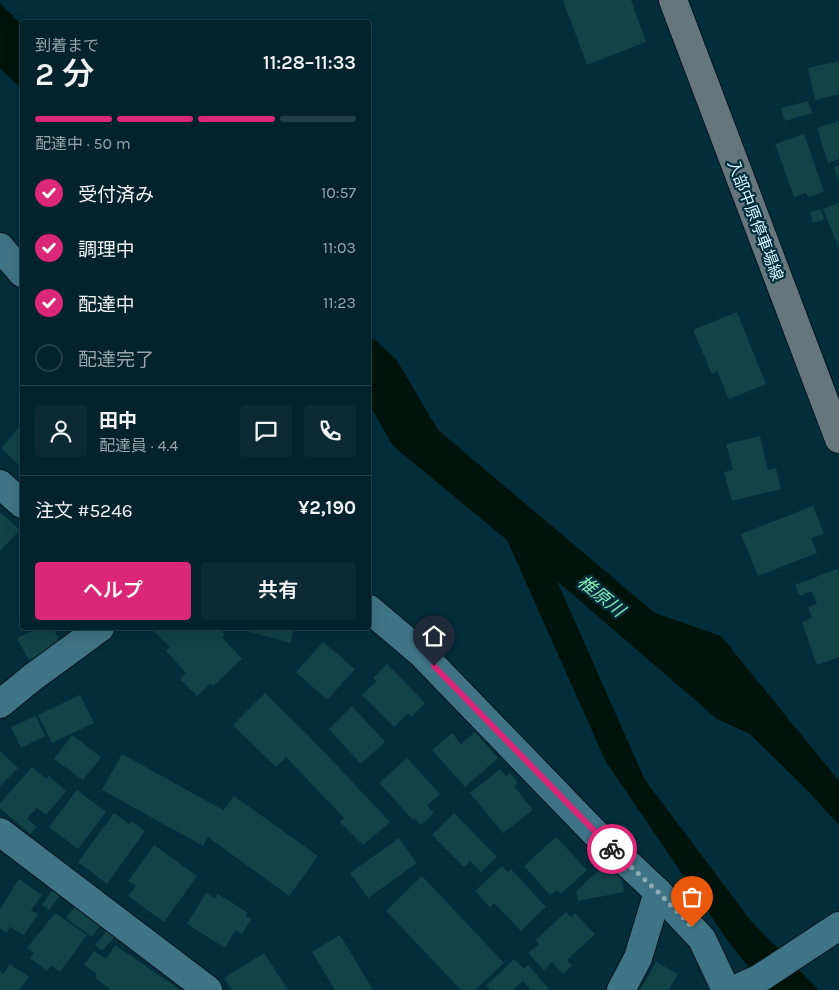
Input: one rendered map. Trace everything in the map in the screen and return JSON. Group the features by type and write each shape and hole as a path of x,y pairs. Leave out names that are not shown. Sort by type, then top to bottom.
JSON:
{"main road":[{"name":"入部中原停車場線","path":"674,0 839,439"}],"street":[{"path":"0,247 20,271"},
{"path":"0,484 20,502"},
{"path":"371,611 421,652 595,833 658,892 702,939 726,990"},
{"path":"0,704 33,677 97,630"},
{"path":"0,832 208,990"},
{"path":"621,990 638,958 658,892"},
{"path":"734,990 760,978 839,926"}],"water":[{"path":"0,3 20,23 20,86 0,69"},
{"name":"椎原川","path":"371,337 396,359 438,430 655,613 721,636 839,781 839,825 808,791 750,734 717,719 557,581 645,780 751,921 819,990 767,990 730,944 606,762 507,540 393,446 371,408"}],"building":[{"path":"563,0 631,0 646,42 587,65"},
{"path":"839,61 839,94 815,100 808,68"},
{"path":"808,101 812,113 785,121 781,108"},
{"path":"839,121 839,159 828,163 817,128"},
{"path":"804,134 824,192 808,197 806,193 794,197 775,144"},
{"path":"839,165 839,183 834,167"},
{"path":"839,203 839,249 823,209"},
{"path":"821,209 824,220 813,223 810,212"},
{"path":"737,312 766,384 729,399 717,371 712,374 693,330"},
{"path":"20,426 20,466 1,448"},
{"path":"760,436 768,470 776,468 781,489 732,501 724,472 733,470 726,444"},
{"path":"813,506 824,534 811,538 817,553 758,576 741,534"},
{"path":"0,512 20,530 0,551"},
{"path":"837,569 839,573 839,657 817,665 802,622 812,618 808,607 817,604 812,591 800,596 795,585"},
{"path":"34,630 54,630 64,648 31,664 17,638"},
{"path":"152,630 221,630 225,634 222,637 242,659 213,686 210,684 197,696 180,679 186,673 166,651 170,647"},
{"path":"243,630 293,630 290,643"},
{"path":"323,642 355,669 327,700 296,672"},
{"path":"387,664 425,703 411,717 408,713 394,727 362,695 377,681 373,678"},
{"path":"265,693 308,735 390,822 363,845 340,822 344,818 286,757 276,767 233,725"},
{"path":"80,695 94,723 52,743 38,715"},
{"path":"352,706 385,742 361,764 329,729"},
{"path":"36,716 45,736 21,748 11,727"},
{"path":"475,732 498,758 465,787 432,750 452,733 461,744"},
{"path":"72,735 101,757 83,780 54,759"},
{"path":"0,751 18,768 0,786"},
{"path":"122,754 223,810 220,815 234,796 318,856 289,896 208,837 203,846 102,790"},
{"path":"407,758 440,794 427,806 434,813 421,825 414,818 413,820 379,783"},
{"path":"32,767 46,779 49,776 66,791 46,815 37,808 27,818 37,827 30,834 0,808 0,803"},
{"path":"500,769 506,776 510,773 518,783 514,786 533,810 503,833 470,793"},
{"path":"77,790 106,812 78,849 49,827"},
{"path":"114,813 129,824 132,821 145,831 107,884 78,862"},
{"path":"454,813 497,857 481,872 470,861 464,867 432,835"},
{"path":"556,837 587,870 561,894 557,890 550,895 524,866"},
{"path":"399,838 417,863 368,898 350,873"},
{"path":"154,845 197,876 164,922 128,896 136,886 128,881"},
{"path":"612,857 619,862 624,892 578,901 576,892"},
{"path":"502,866 508,872 511,869 546,907 521,931 494,903 490,907 475,891"},
{"path":"422,876 504,963 475,990 461,990 386,911"},
{"path":"19,879 42,895 31,910 38,914 24,935 10,927 6,933 0,929 0,909"},
{"path":"54,888 62,893 49,910 42,905"},
{"path":"206,893 215,898 218,894 248,913 245,916 251,919 242,934 236,930 225,948 187,924"},
{"path":"77,904 102,922 92,937 66,918"},
{"path":"566,912 571,917 575,913 595,934 567,960 572,965 563,974 552,962 544,970 528,953 539,944 536,940"},
{"path":"55,913 87,935 60,972 51,965 47,971 30,958 34,953 27,948"},
{"path":"110,927 117,934 102,951 95,945"},
{"path":"340,935 373,990 335,990 312,952"},
{"path":"115,945 179,990 111,990 95,978 97,974 84,965 94,951 106,959"},
{"path":"264,953 288,990 232,990 224,978"},
{"path":"514,959 524,969 528,965 550,990 531,990 523,981 513,990 490,990 486,986"},
{"path":"656,962 678,974 669,990 640,990"},
{"path":"10,964 29,977 19,990 0,990 0,971 3,974"}],"way so far":[{"path":"612,849 692,927"}],"route":[{"path":"434,666 612,849"}]}
